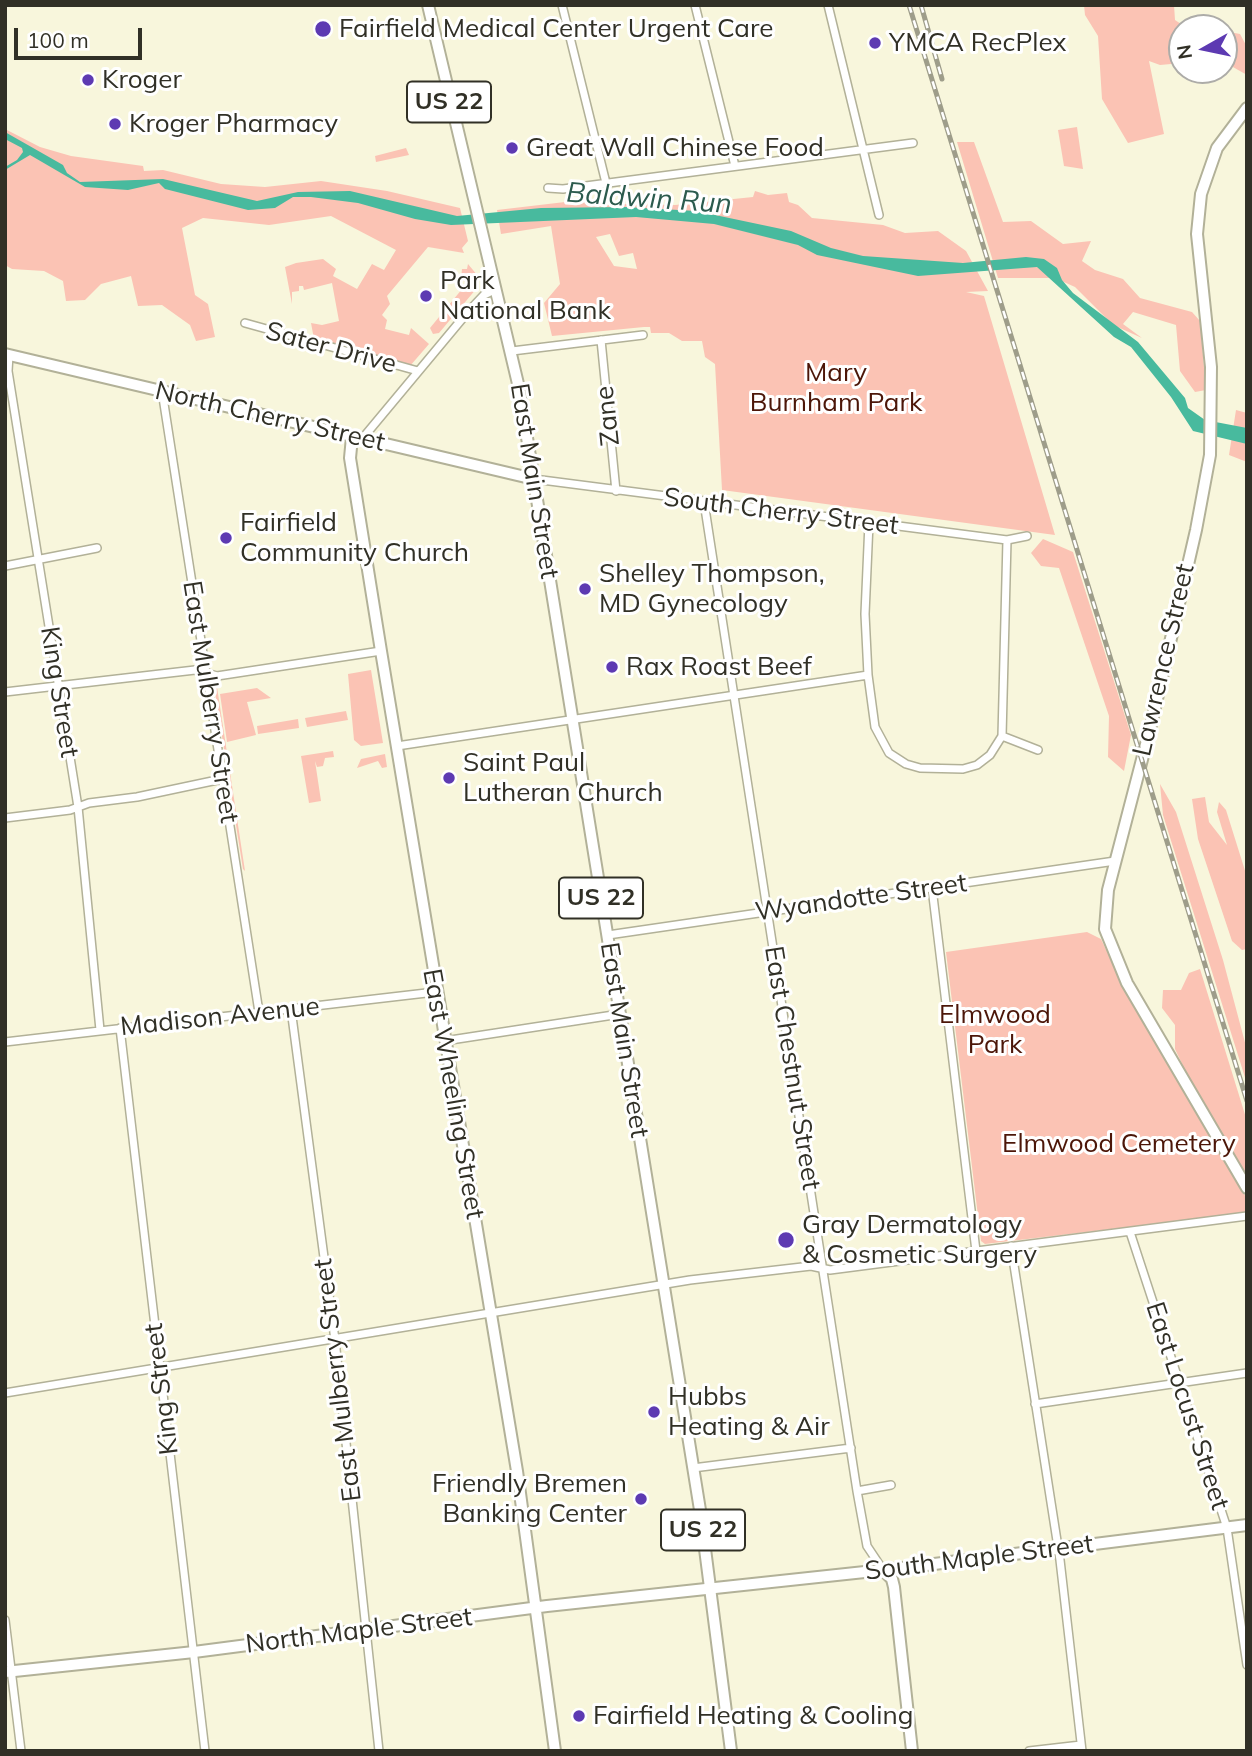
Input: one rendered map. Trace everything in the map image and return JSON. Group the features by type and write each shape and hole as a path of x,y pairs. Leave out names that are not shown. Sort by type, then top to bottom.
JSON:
{"street":[{"name":"East Main Street","path":"428,5 472,198 512,351 712,1588 731,1751"},
{"path":"562,5 606,183"},
{"path":"695,5 735,166"},
{"path":"828,5 879,215"},
{"name":"Lawrence Street","path":"1247,108 1223,137 1211,160 1197,218 1212,409 1211,443 1196,530 1105,911 1105,929 1110,948 1127,983 1247,1188"},
{"path":"548,188 606,183 914,143"},
{"path":"357,438 484,295 496,289"},
{"name":"Sater Drive","path":"245,323 418,371"},
{"path":"512,351 643,335"},
{"name":"Zane","path":"601,340 615,491"},
{"name":"North Cherry Street","path":"7,355 534,479"},
{"name":"King Street","path":"7,355 78,807 100,1030"},
{"name":"East Mulberry Street","path":"162,391 259,1012"},
{"name":"East Wheeling Street","path":"357,438 351,458 435,992 537,1608 555,1751"},
{"name":"South Cherry Street","path":"534,479 1007,540 1027,536"},
{"name":"East Chestnut Street","path":"704,502 857,1491 867,1546 892,1580 894,1587 912,1751"},
{"path":"869,523 865,588 868,675 878,736 889,753 906,764 920,768 970,767 990,755 1002,736 1007,540"},
{"path":"5,566 97,548"},
{"path":"5,692 194,670 217,676 381,651"},
{"path":"397,746 868,675"},
{"path":"1002,736 1038,750"},
{"path":"5,818 137,797 222,779"},
{"name":"Wyandotte Street","path":"608,935 1115,861"},
{"path":"932,888 976,1251"},
{"name":"Madison Avenue","path":"5,1042 435,992"},
{"name":"East Mulberry Street","path":"291,1009 335,1340 379,1751"},
{"path":"444,1041 620,1014"},
{"name":"King Street","path":"120,1028 205,1751"},
{"path":"5,1393 663,1284 821,1266 830,1270 1247,1216"},
{"name":"East Locust Street","path":"1130,1232 1227,1528 1247,1665"},
{"path":"1011,1246 1058,1549 1081,1748 1029,1751"},
{"path":"1035,1404 1247,1373"},
{"path":"693,1468 851,1448"},
{"path":"857,1491 891,1485"},
{"name":"South Maple Street","path":"712,1588 883,1570 1247,1525"},
{"name":"North Maple Street","path":"8,1671 194,1652 712,1588"},
{"path":"5,1620 8,1671 22,1751"}],"green space":[{"path":"1084,5 1174,5 1175,14 1168,14 1168,64 1149,61 1164,134 1128,143 1102,99 1098,36 1085,15"},
{"path":"1238,34 1247,47 1247,75 1238,70"},
{"path":"1077,127 1083,169 1064,166 1058,130"},
{"path":"5,129 40,147 71,156 143,166 144,171 163,170 221,184 265,187 321,181 387,191 460,208 468,241 462,248 464,253 428,247 387,296 390,304 382,315 387,320 385,329 409,335 411,328 429,344 410,366 314,339 311,323 322,325 339,321 332,283 304,290 303,286 299,286 299,291 292,292 292,304 285,267 323,259 336,269 333,276 357,289 372,264 384,270 396,250 331,216 269,225 203,218 182,228 195,295 208,304 215,337 196,341 190,325 162,305 138,306 131,276 101,284 85,300 66,301 63,281 44,271 12,269 5,265"},
{"path":"957,142 974,142 1003,222 1031,221 1063,244 1091,241 1082,261 1095,270 1123,279 1140,298 1192,312 1200,321 1206,390 1195,392 1180,371 1176,325 1133,312 1123,324 1142,338 1113,325 1075,287 1055,278 998,278"},
{"path":"406,148 409,155 376,162 375,156"},
{"name":"Mary Burnham Park","path":"755,191 768,195 787,193 789,202 798,205 812,218 883,225 905,233 938,231 966,251 988,291 966,292 984,296 1055,535 722,490 715,364 705,357 702,341 682,341 669,333 651,333 650,327 552,336 544,303 560,284 551,226 501,234 497,210 582,200 675,205 753,197","holes":["610,234 619,256 633,253 637,269 614,266 596,237"]},
{"path":"468,264 478,276 477,288 439,333 433,334 430,328 467,283 461,279 462,269 467,269"},
{"path":"1236,410 1247,413 1247,462 1229,455"},
{"path":"1043,539 1073,552 1131,735 1124,771 1108,757 1109,716 1059,568 1041,566 1031,553"},
{"path":"371,670 383,743 361,746 354,740 348,674"},
{"path":"214,686 217,687 245,871 243,869"},
{"path":"257,688 271,698 247,702 256,735 227,742 220,694"},
{"path":"346,711 348,720 307,727 305,718"},
{"path":"298,719 299,728 258,734 257,726"},
{"path":"333,751 334,757 325,758 323,766 317,767 315,761 321,801 309,803 301,756"},
{"path":"385,754 387,767 382,768 378,761 357,768 361,759"},
{"path":"1160,784 1176,812 1223,960 1247,1050 1247,1084 1163,815"},
{"path":"1205,797 1209,822 1227,845 1217,812 1219,802 1226,810 1247,877 1247,949 1242,950 1232,941 1198,839 1192,799"},
{"name":"Elmwood Cemetery","path":"1087,932 1101,939 1126,992 1247,1199 1247,1213 985,1244 981,1241 946,952"},
{"path":"1200,969 1247,1121 1247,1177 1193,1087 1175,1049 1175,1025 1162,1008 1163,990 1181,990 1189,973"}],"water":[{"path":"5,132 63,165 67,173 80,182 163,179 257,201 298,192 350,191 457,216 541,208 626,207 696,211 791,231 831,248 863,256 963,263 1026,257 1044,259 1057,268 1062,280 1073,293 1138,342 1185,398 1188,408 1205,420 1247,428 1247,444 1193,431 1171,397 1131,347 1114,337 1037,267 918,276 817,255 798,245 714,224 636,217 451,225 415,219 358,203 311,197 293,197 275,208 248,210 165,189 159,183 128,190 85,187 30,155 5,170 5,167 17,160 23,152 22,148 5,139"}],"railway":[{"path":"909,5 1247,1101"},
{"path":"921,5 942,79"}],"place":[{"name":"Fairfield Medical Center Urgent Care","path":"323,29"},
{"name":"YMCA RecPlex","path":"875,43"},
{"name":"Kroger","path":"88,80"},
{"name":"Kroger Pharmacy","path":"115,124"},
{"name":"Great Wall Chinese Food","path":"512,148"},
{"name":"Park National Bank","path":"426,296"},
{"name":"Fairfield Community Church","path":"226,538"},
{"name":"Shelley Thompson, MD Gynecology","path":"585,589"},
{"name":"Rax Roast Beef","path":"612,667"},
{"name":"Saint Paul Lutheran Church","path":"449,778"},
{"name":"Gray Dermatology & Cosmetic Surgery","path":"786,1240"},
{"name":"Hubbs Heating & Air","path":"654,1412"},
{"name":"Friendly Bremen Banking Center","path":"641,1499"},
{"name":"Fairfield Heating & Cooling","path":"579,1716"}],"water label":[{"name":"Baldwin Run","path":"649,199"}],"park label":[{"name":"Elmwood Park","path":"995,1030"}]}
